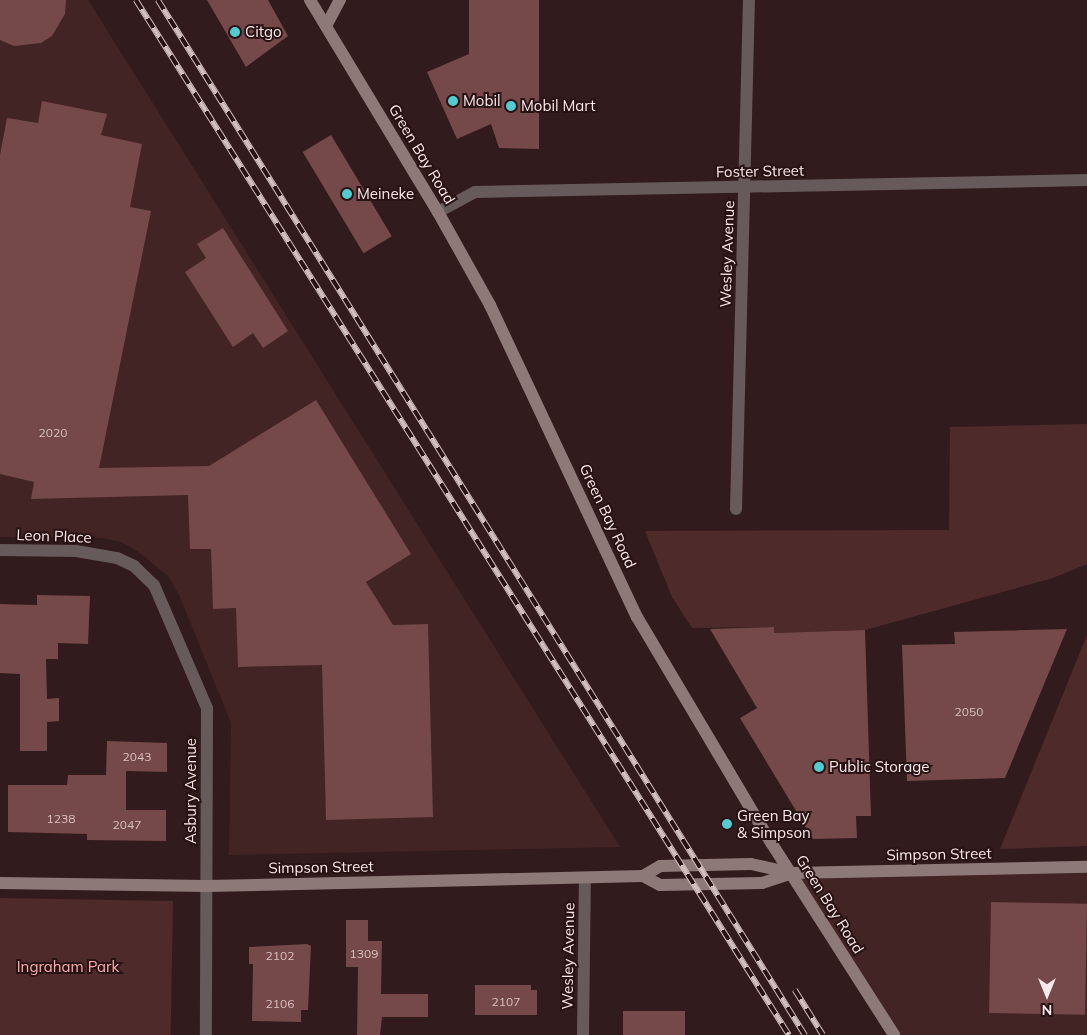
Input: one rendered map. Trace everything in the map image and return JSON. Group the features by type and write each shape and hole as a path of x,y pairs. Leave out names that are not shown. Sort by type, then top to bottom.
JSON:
{"street":[{"name":"Green Bay Road","path":"310,0 438,212 490,305 637,617 792,873 894,1035"},
{"path":"326,26 340,0"},
{"name":"Wesley Avenue","path":"736,509 749,0"},
{"name":"Foster Street","path":"438,212 475,192 1087,180"},
{"name":"Leon Place","path":"0,550 76,551 117,558 134,566"},
{"name":"Asbury Avenue","path":"134,566 154,585 207,708 206,1035"},
{"name":"Simpson Street","path":"0,883 207,886 585,878 643,876 660,866 751,864 792,873 1087,867"},
{"name":"Simpson Street","path":"643,876 660,885 744,884 762,883 792,873"},
{"name":"Wesley Avenue","path":"583,1035 585,878"}],"shaded area":[{"path":"0,0 88,0 620,847 229,855 231,723 180,597 169,577 140,553 121,542 103,538 0,537"},
{"path":"1087,867 1087,1035 894,1035 792,873"}],"green space":[{"path":"1087,424 1087,564 1053,578 865,630 774,633 774,627 692,628 672,597 645,531 949,530 950,427"},
{"path":"1087,635 1087,846 1000,849"},
{"name":"Ingraham Park","path":"0,898 173,901 171,1035 0,1035"}],"building":[{"path":"0,0 66,0 65,14 52,36 41,43 14,46 0,40"},
{"path":"207,0 268,0 288,36 246,67"},
{"name":"Mobil Mart","path":"469,0 539,0 539,149 499,148 491,124 457,139 427,72 469,54"},
{"path":"42,101 107,114 101,135 142,144 130,207 151,211 99,468 209,466 316,400 411,554 366,582 393,625 428,624 433,817 326,820 322,665 238,667 236,608 213,609 211,549 190,549 188,495 31,499 34,482 0,474 0,155 7,118 38,123"},
{"name":"Meineke","path":"331,135 392,236 363,253 303,152"},
{"path":"223,228 288,331 263,348 253,333 233,347 185,272 206,258 197,244"},
{"path":"37,595 90,596 88,644 58,643 58,659 46,659 47,699 59,698 59,721 47,722 47,751 20,751 20,674 0,673 0,604 37,605"},
{"name":"Public Storage","path":"774,627 774,633 865,630 871,816 856,816 857,838 813,839 740,718 757,708 710,629"},
{"name":"Public Storage","path":"1067,629 1005,778 907,781 902,645 955,644 954,632"},
{"path":"107,741 167,743 167,772 126,771 126,810 166,810 166,841 87,840 87,834 8,832 8,785 67,785 68,775 106,775"},
{"path":"991,902 1087,904 1085,1015 989,1013"},
{"path":"346,920 368,920 368,941 382,941 381,994 428,994 428,1017 382,1017 380,1035 357,1035 358,967 346,967"},
{"path":"307,944 311,946 308,1010 301,1010 301,1022 252,1021 253,964 249,964 249,947"},
{"path":"475,985 531,985 531,990 537,990 537,1015 475,1015"},
{"path":"623,1011 685,1011 685,1035 623,1035"}],"railway":[{"path":"136,0 789,1035"},
{"path":"158,0 805,1035"},
{"path":"795,990 823,1035"}],"place":[{"name":"Citgo","path":"235,32"},
{"name":"Mobil","path":"453,101"},
{"name":"Mobil Mart","path":"511,106"},
{"name":"Meineke","path":"347,194"},
{"name":"Public Storage","path":"819,767"},
{"name":"Green Bay & Simpson","path":"727,824"}]}
